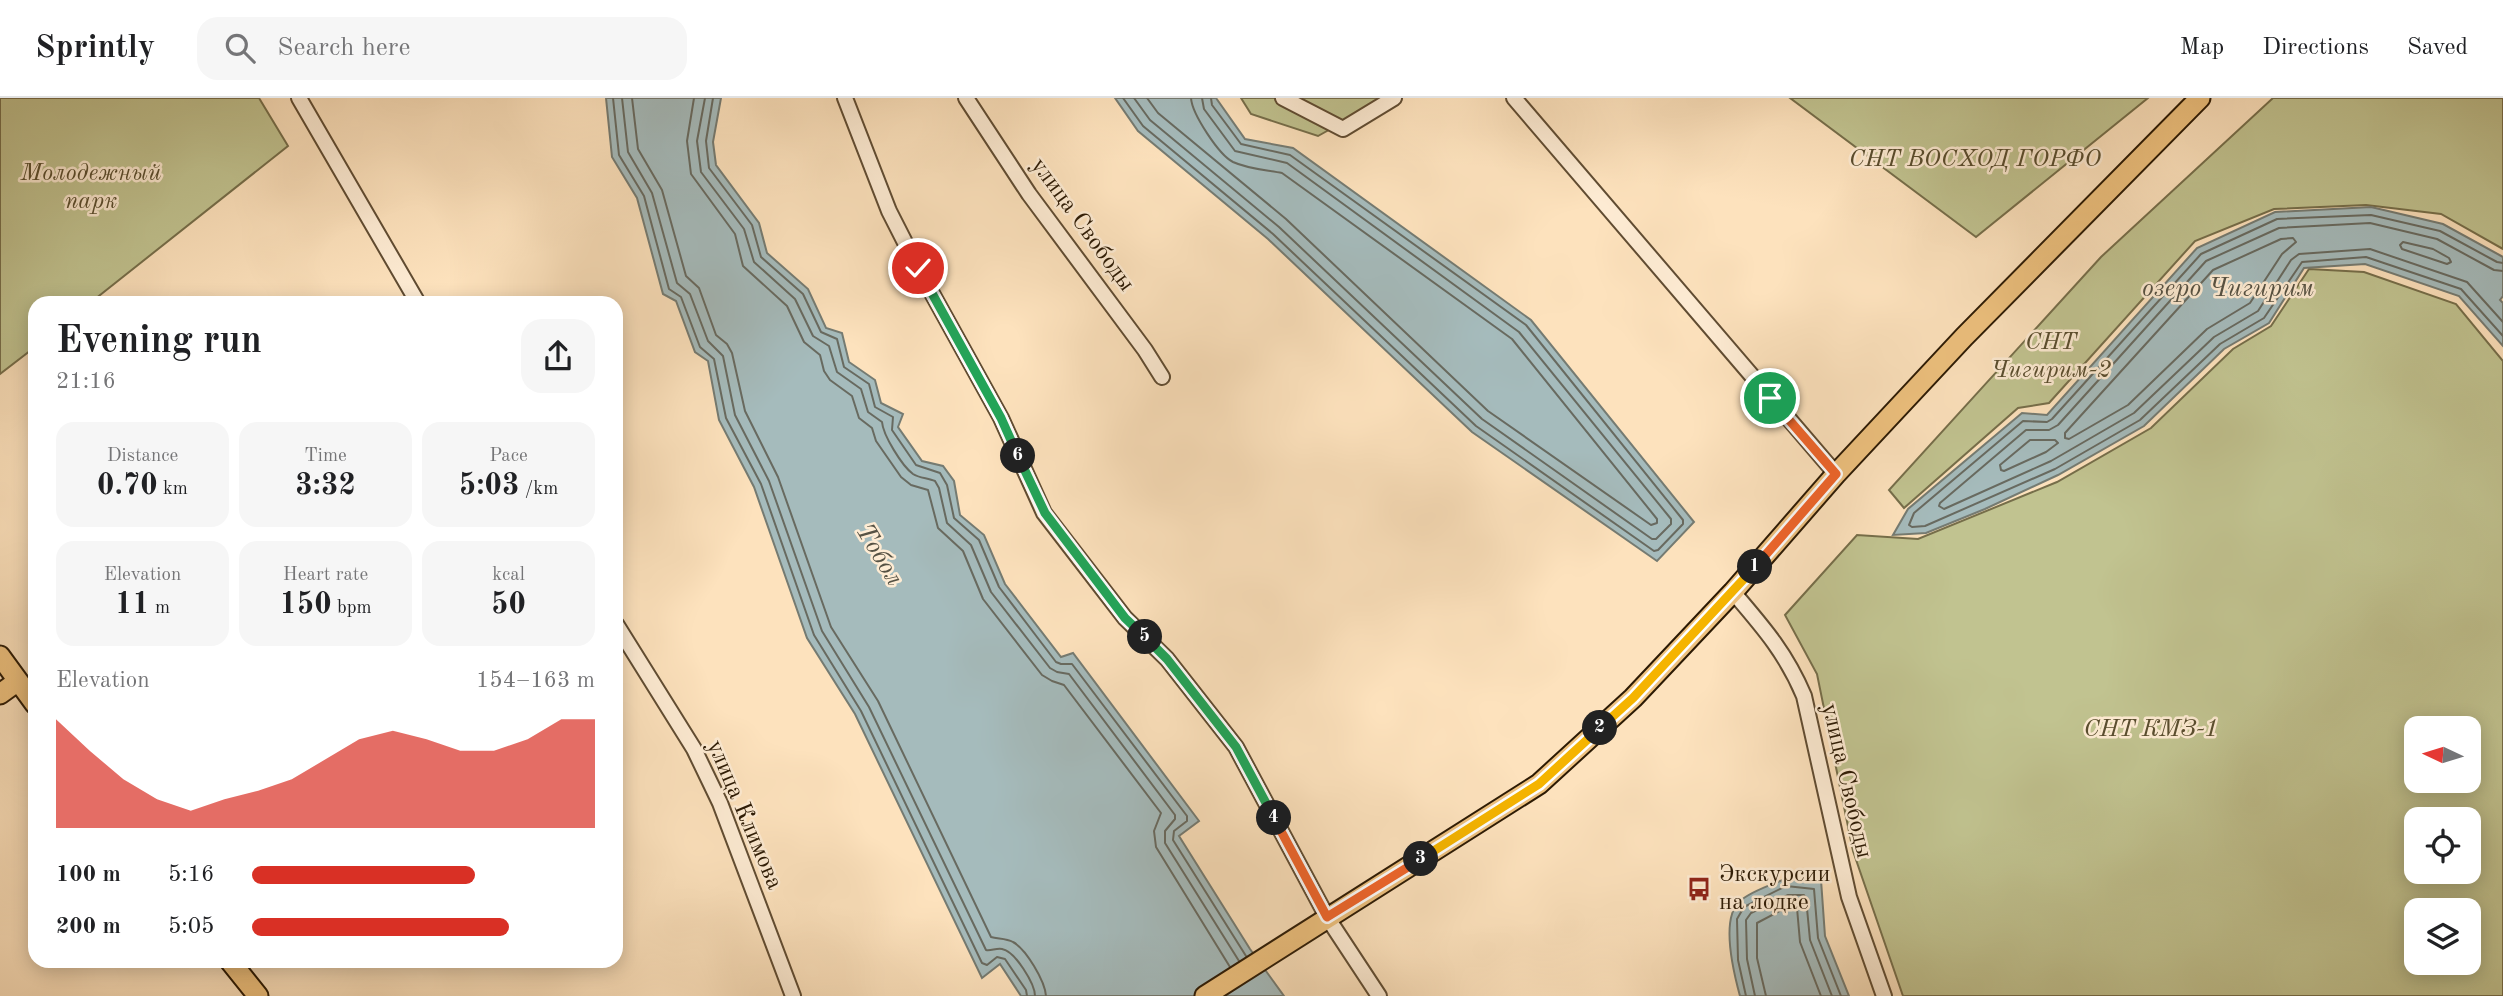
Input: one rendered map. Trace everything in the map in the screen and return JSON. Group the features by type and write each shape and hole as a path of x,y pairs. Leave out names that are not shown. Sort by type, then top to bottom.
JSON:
{"main road":[{"path":"1205,996 1539,784 1633,698 1733,593 1836,474 1964,337 2200,98"},
{"path":"0,656 28,695"},
{"path":"0,694 18,681"},
{"path":"236,968 258,996"}],"street":[{"path":"299,98 414,296"},
{"path":"845,98 889,211 1001,418 1045,513 1125,618 1167,659 1236,747 1327,917 1379,996"},
{"name":"улица Свободы","path":"966,98 1029,194 1145,349 1162,377"},
{"path":"1283,98 1343,129 1394,98"},
{"path":"1514,98 1836,474"},
{"name":"улица Свободы","path":"1733,593 1779,647 1804,696 1849,897 1884,996"},
{"name":"улица Климова","path":"623,635 694,749 720,803 793,996"}],"green space":[{"name":"Молодежный парк","path":"0,98 259,98 288,146 99,296 28,296 28,352 0,374"},
{"path":"1241,98 1386,98 1318,136 1251,114"},
{"name":"СНТ ВОСХОД ГОРФО","path":"1790,98 2148,98 1976,237"},
{"name":"СНТ Чигирим-2","path":"2273,98 2503,98 2503,249 2441,214 2366,205 2274,209 2195,241 2049,403 2018,408 1904,508 1889,490 2101,257"},
{"name":"СНТ КМЗ-1","path":"2309,269 2364,272 2456,304 2503,361 2503,996 1903,996 1853,851 1817,674 1785,615 1857,535 1918,539 2057,482 2151,428 2233,349 2271,326"}],"water":[{"name":"Тобол","path":"606,98 721,98 713,142 716,165 759,223 767,253 808,289 826,328 842,333 849,362 875,380 881,403 903,414 898,427 922,461 943,466 954,481 960,515 984,535 1005,584 1061,657 1073,653 1199,821 1179,836 1250,949 1284,996 1021,996 1000,964 982,978 855,714 807,638 754,487 719,420 708,361 695,352 676,301 663,294 637,198 612,157"},
{"path":"1115,98 1216,98 1245,139 1293,148 1531,320 1694,522 1657,561 1472,432 1268,239 1138,131"},
{"name":"озеро Чигирим","path":"2371,207 2443,224 2503,257 2503,296 2500,300 2503,303 2503,346 2459,296 2365,264 2304,268 2269,323 2224,349 2144,426 2058,475 1985,509 1926,533 1893,535 1908,509 2022,413 2047,415 2197,248 2275,212"},
{"path":"1785,879 1821,880 1825,936 1849,996 1740,996 1730,947 1734,909 1750,894"}],"place":[{"name":"Экскурсии на лодке","path":"1699,889"}],"route":[{"path":"918,268 1001,418 1045,513 1125,618 1167,659 1236,747 1327,917 1539,784 1633,698 1733,593 1836,474 1770,398"}]}
